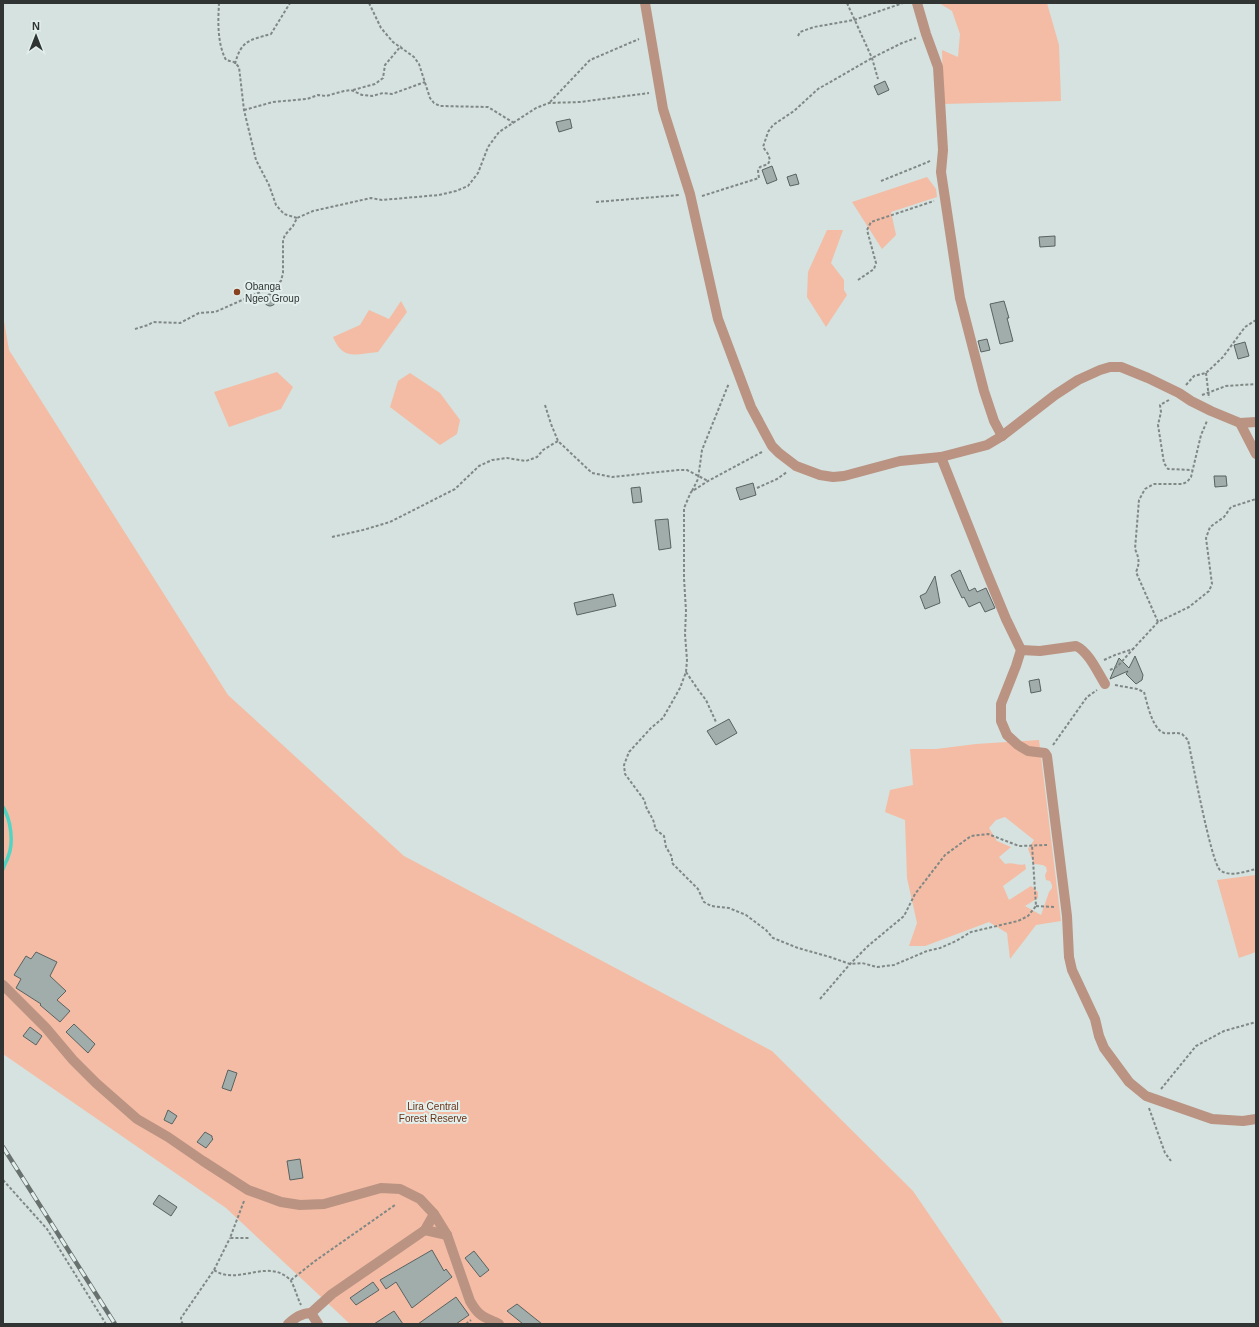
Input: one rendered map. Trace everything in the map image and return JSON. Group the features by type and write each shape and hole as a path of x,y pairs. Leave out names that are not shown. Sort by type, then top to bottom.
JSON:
{"street":[{"path":"645,3 663,109 691,196 718,319 751,408 772,446 796,466 820,475 833,477 844,476 900,460 941,457 987,445 1002,436 1055,395 1078,380 1110,367 1121,367 1148,378 1211,411 1240,423 1256,422"},
{"path":"917,3 926,34 938,66 943,150 941,172 960,298 984,391 994,421 1002,436"},
{"path":"1240,423 1256,454"},
{"path":"941,457 1006,619 1021,650 1001,704 1001,721 1007,735 1018,744 1028,751 1046,754 1066,908 1069,957 1072,970 1095,1019 1099,1036 1104,1048 1129,1082 1146,1096 1212,1119 1243,1121 1256,1119"},
{"path":"1021,650 1040,651 1076,646 1082,649 1094,665 1105,684"},
{"path":"3,984 46,1028 73,1060 96,1083 138,1119 248,1190 281,1202 300,1205 324,1204 381,1188 400,1189 420,1199 434,1214 447,1234 470,1301 475,1310 479,1314 500,1324"},
{"path":"288,1324 296,1317 308,1313 332,1294 425,1230 434,1214"},
{"path":"425,1230 447,1234"},
{"path":"308,1313 318,1324"}],"path":[{"path":"219,3 218,23 222,53 226,60 236,64 239,67 244,110 256,160 269,185 276,205 284,214 297,218"},
{"path":"236,64 238,54 247,41 271,34 290,3"},
{"path":"369,3 381,28 393,42 401,46 414,57 419,64 430,98 434,103 440,106 488,107 514,123"},
{"path":"847,3 872,58 878,79"},
{"path":"798,36 800,32 814,27 854,20 903,3"},
{"path":"549,103 590,60 650,34"},
{"path":"596,202 691,196 759,178 758,171 760,167 768,164 770,160 763,147 768,132 773,125 794,111 818,89 872,58 902,43 926,34"},
{"path":"244,110 274,102 318,95 326,96 375,84 383,78 385,66 401,46"},
{"path":"351,90 362,95 372,96 383,93 392,94 425,82"},
{"path":"135,329 154,322 180,323 198,313 215,312 274,286 281,281 284,273 285,235 293,226 297,218 313,211 371,198 382,200 439,195 456,191 468,186 478,173 488,147 499,132 536,108 549,103 580,102 660,92"},
{"path":"881,181 928,162 943,150"},
{"path":"858,280 874,269 876,263 867,230 871,222 945,198"},
{"path":"1192,470 1168,469 1164,463 1158,425 1161,412 1160,405 1179,393 1194,376 1206,373 1223,357 1245,327 1256,320"},
{"path":"736,369 702,450 698,479 684,508 686,672 680,688 663,718 651,728 629,752 624,765 625,774 645,801 645,805 655,822 655,828 664,836 666,847 672,857 672,863 698,889 704,902 711,906 729,908 746,915 766,930 773,938 798,948 850,964 862,963 878,967 894,964 927,950 940,948 971,932 1018,921 1028,916 1036,906 1032,845"},
{"path":"1158,622 1136,572 1139,564 1135,549 1139,500 1145,489 1154,484 1182,484 1187,482 1191,477 1201,435 1211,411 1206,373"},
{"path":"1191,401 1208,392 1226,386 1256,384"},
{"path":"545,405 558,441 592,472 612,478 687,470 708,481"},
{"path":"332,537 390,522 455,489 479,466 492,460 508,458 526,461 537,457 543,450 558,441"},
{"path":"691,492 772,446"},
{"path":"757,488 777,479 796,466"},
{"path":"1046,754 1087,697 1105,684 1110,671 1118,666 1158,622 1189,608 1209,591 1212,584 1206,538 1210,527 1224,517 1231,507 1256,499"},
{"path":"1094,665 1115,654 1133,649"},
{"path":"686,672 706,700 716,722"},
{"path":"1105,684 1137,689 1144,692 1155,726 1161,732 1182,734 1188,740 1209,840 1217,866 1221,871 1234,874 1256,869"},
{"path":"820,999 850,964 868,946 904,916 915,894 945,855 971,836 988,834 1020,846 1058,844"},
{"path":"1036,906 1066,908"},
{"path":"1171,1161 1165,1153 1146,1096 1160,1090 1196,1046 1224,1031 1256,1022"},
{"path":"3,1180 47,1229 106,1324"},
{"path":"183,1324 181,1318 214,1270 230,1238 248,1190"},
{"path":"290,1280 315,1260 395,1205"},
{"path":"230,1238 249,1238"},
{"path":"214,1270 224,1276 265,1271 278,1272 290,1280 308,1313"}],"green space":[{"path":"939,3 1047,3 1059,45 1061,101 943,104 942,50 958,57 960,34 952,11"},
{"path":"927,177 936,189 937,197 891,212 896,235 882,249 852,202"},
{"path":"827,230 843,230 831,263 844,280 844,290 847,295 826,327 807,297 808,272"},
{"path":"401,301 407,312 378,352 351,354 341,350 337,345 333,337 360,325 369,310 389,319"},
{"name":"Lira Central Forest Reserve","path":"3,315 9,350 228,695 404,856 772,1051 913,1191 1004,1324 350,1324 226,1208 3,1054"},
{"path":"277,372 293,387 281,409 229,427 214,392"},
{"path":"410,373 440,393 460,420 457,434 440,445 390,407 398,381"},
{"path":"1039,740 1061,921 1036,925 1010,959 1007,933 989,922 925,946 909,946 917,923 907,878 905,820 885,812 890,790 913,785 910,749 936,749 976,744","holes":["1005,817 1034,840 1028,849 1034,864 1043,865 1046,867 1046,880 1050,881 1052,885 1041,915 1025,906 1038,898 1038,892 1031,886 1009,900 1003,886 1026,869 1025,864 1005,864 999,857 1011,847 997,841 989,828 996,820"]},
{"path":"1256,875 1256,952 1239,958 1217,880"}],"building":[{"path":"885,81 889,90 878,95 874,86"},
{"path":"570,119 572,128 559,132 556,122"},
{"path":"772,166 777,180 767,184 762,170"},
{"path":"796,174 799,184 790,186 787,177"},
{"path":"1055,236 1055,246 1040,247 1039,237"},
{"path":"270,294 274,296 276,300 274,304 270,306 266,304 264,300 266,296"},
{"path":"1004,301 1013,341 1000,344 990,304"},
{"path":"987,339 990,350 981,352 978,341"},
{"path":"1245,342 1249,356 1238,359 1234,345"},
{"path":"1214,476 1226,476 1227,486 1215,487"},
{"path":"753,483 756,495 740,500 736,488"},
{"path":"640,487 642,502 633,503 631,488"},
{"path":"668,519 671,548 659,550 655,520"},
{"path":"960,570 969,591 975,588 977,592 986,588 995,608 985,612 980,602 969,607 964,597 962,598 951,575"},
{"path":"935,576 940,603 925,609 920,596 926,593"},
{"path":"613,594 616,606 577,615 574,603"},
{"path":"1135,656 1143,675 1142,680 1136,684 1126,674 1128,671 1110,679 1119,658 1129,668"},
{"path":"1039,679 1041,691 1031,693 1029,681"},
{"path":"729,719 737,733 716,745 707,731"},
{"path":"36,952 57,962 50,976 66,991 57,1000 70,1011 60,1022 40,1005 41,1004 16,988 21,979 14,975 26,956 31,959"},
{"path":"74,1024 95,1044 88,1053 66,1032"},
{"path":"30,1027 42,1036 36,1045 23,1036"},
{"path":"228,1070 237,1073 231,1091 222,1088"},
{"path":"168,1110 177,1116 172,1124 164,1120"},
{"path":"205,1132 212,1136 213,1139 206,1148 197,1142"},
{"path":"300,1159 303,1178 290,1180 287,1161"},
{"path":"159,1195 177,1207 171,1216 153,1204"},
{"path":"432,1250 444,1271 446,1269 452,1277 412,1308 396,1282 386,1289 380,1280"},
{"path":"474,1251 489,1270 480,1277 465,1258"},
{"path":"373,1282 379,1290 356,1305 350,1298"},
{"path":"456,1297 469,1315 456,1324 418,1324"},
{"path":"517,1304 542,1324 523,1324 507,1311"},
{"path":"394,1311 403,1324 374,1324"}],"waterway":[{"path":"3,807 8,818 11,832 10,851 3,869"}],"railway":[{"path":"3,1147 115,1324"}],"place":[{"name":"Obanga Ngeo Group","path":"237,292"}]}
